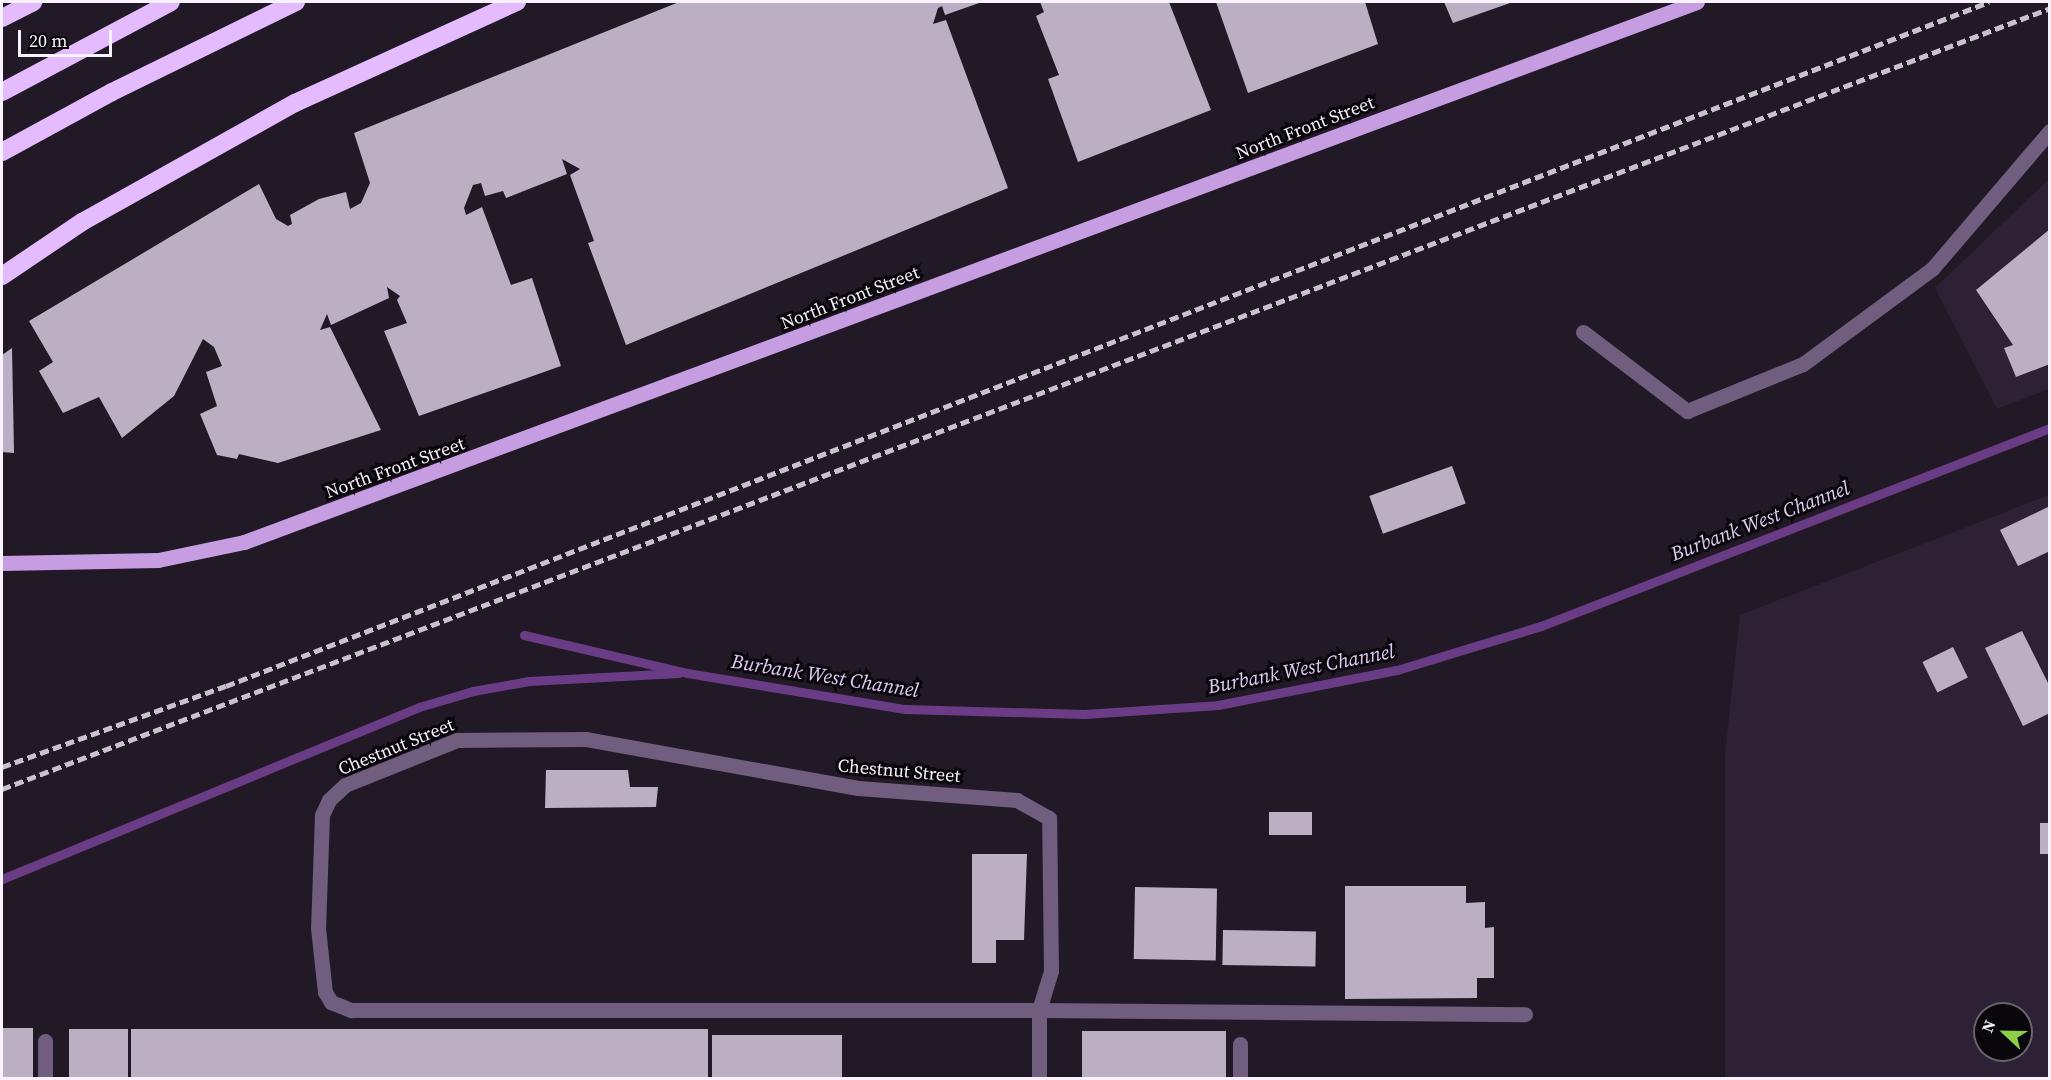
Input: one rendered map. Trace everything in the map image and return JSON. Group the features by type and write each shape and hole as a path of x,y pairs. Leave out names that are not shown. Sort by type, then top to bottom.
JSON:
{"highway":[{"path":"2,18 33,2"},
{"path":"2,92 171,2"},
{"path":"2,152 112,92 297,2"},
{"path":"2,276 82,222 296,103 516,2"}],"main road":[{"name":"North Front Street","path":"2,563 158,560 243,542 397,488 1697,2"}],"street":[{"path":"1583,332 1687,411 1803,364 1932,269 2049,131"},
{"name":"Chestnut Street","path":"1039,1010 351,1010 331,1002 326,992 318,928 322,815 329,800 345,785 457,740 586,739 858,788 1017,800 1049,818 1051,971 1039,1010 1039,1078"},
{"path":"1039,1010 1525,1014"},
{"path":"45,1041 45,1078"},
{"path":"1240,1044 1240,1078"}],"shaded area":[{"path":"2049,179 2049,389 1997,409 1935,288"},
{"path":"2049,495 2049,1078 1725,1078 1725,754 1740,615"}],"building":[{"path":"679,2 982,2 945,15 942,6 938,8 933,24 946,20 1008,188 626,345 588,243 594,241 570,175 580,169 562,159 567,174 506,198 503,191 485,196 481,183 473,185 464,208 466,215 482,207 511,285 532,278 561,366 419,416 384,331 407,323 397,300 400,296 387,287 389,298 331,325 327,314 320,330 330,327 381,430 278,463 239,454 237,459 217,455 200,414 217,406 206,372 222,366 214,347 203,339 174,396 122,438 99,397 63,413 39,371 53,362 29,321 259,184 276,219 288,226 292,224 290,215 319,199 346,192 350,209 361,203 370,183 354,133"},
{"path":"1040,2 1169,2 1211,110 1078,162 1048,79 1059,75 1036,16 1044,12"},
{"path":"1216,2 1365,2 1378,44 1248,93"},
{"path":"1444,2 1513,2 1453,23"},
{"path":"2050,229 2050,364 2016,377 2004,348 2013,345 1976,290"},
{"path":"12,348 14,453 2,452 2,355"},
{"path":"1452,466 1466,504 1383,534 1369,496"},
{"path":"2050,506 2050,551 2018,566 2000,530"},
{"path":"2022,631 2050,687 2050,713 2023,726 1985,648"},
{"path":"1953,647 1968,678 1937,692 1922,662"},
{"path":"546,770 628,770 630,787 658,787 656,807 545,808"},
{"path":"1269,812 1312,812 1312,835 1269,835"},
{"path":"2040,823 2050,823 2050,854 2040,854"},
{"path":"972,854 1027,854 1024,940 996,940 996,963 972,963"},
{"path":"1345,886 1466,886 1466,903 1485,902 1485,928 1494,927 1494,978 1477,978 1477,998 1345,999"},
{"path":"1135,887 1217,888 1216,960 1134,959"},
{"path":"1223,930 1316,932 1315,967 1222,965"},
{"path":"2,1028 33,1028 33,1078 2,1078"},
{"path":"69,1029 128,1029 128,1078 69,1078"},
{"path":"131,1029 708,1029 708,1078 131,1078"},
{"path":"1082,1031 1226,1031 1226,1078 1082,1078"},
{"path":"712,1035 842,1035 842,1078 712,1078"}],"waterway":[{"name":"Burbank West Channel","path":"524,635 687,673 905,709 1084,714 1218,705 1397,670 1541,626 2050,428"},
{"path":"2,879 419,707 473,691 529,681 679,673"}],"railway":[{"path":"2,767 226,686 1989,2"},
{"path":"2,789 2050,8"}]}
